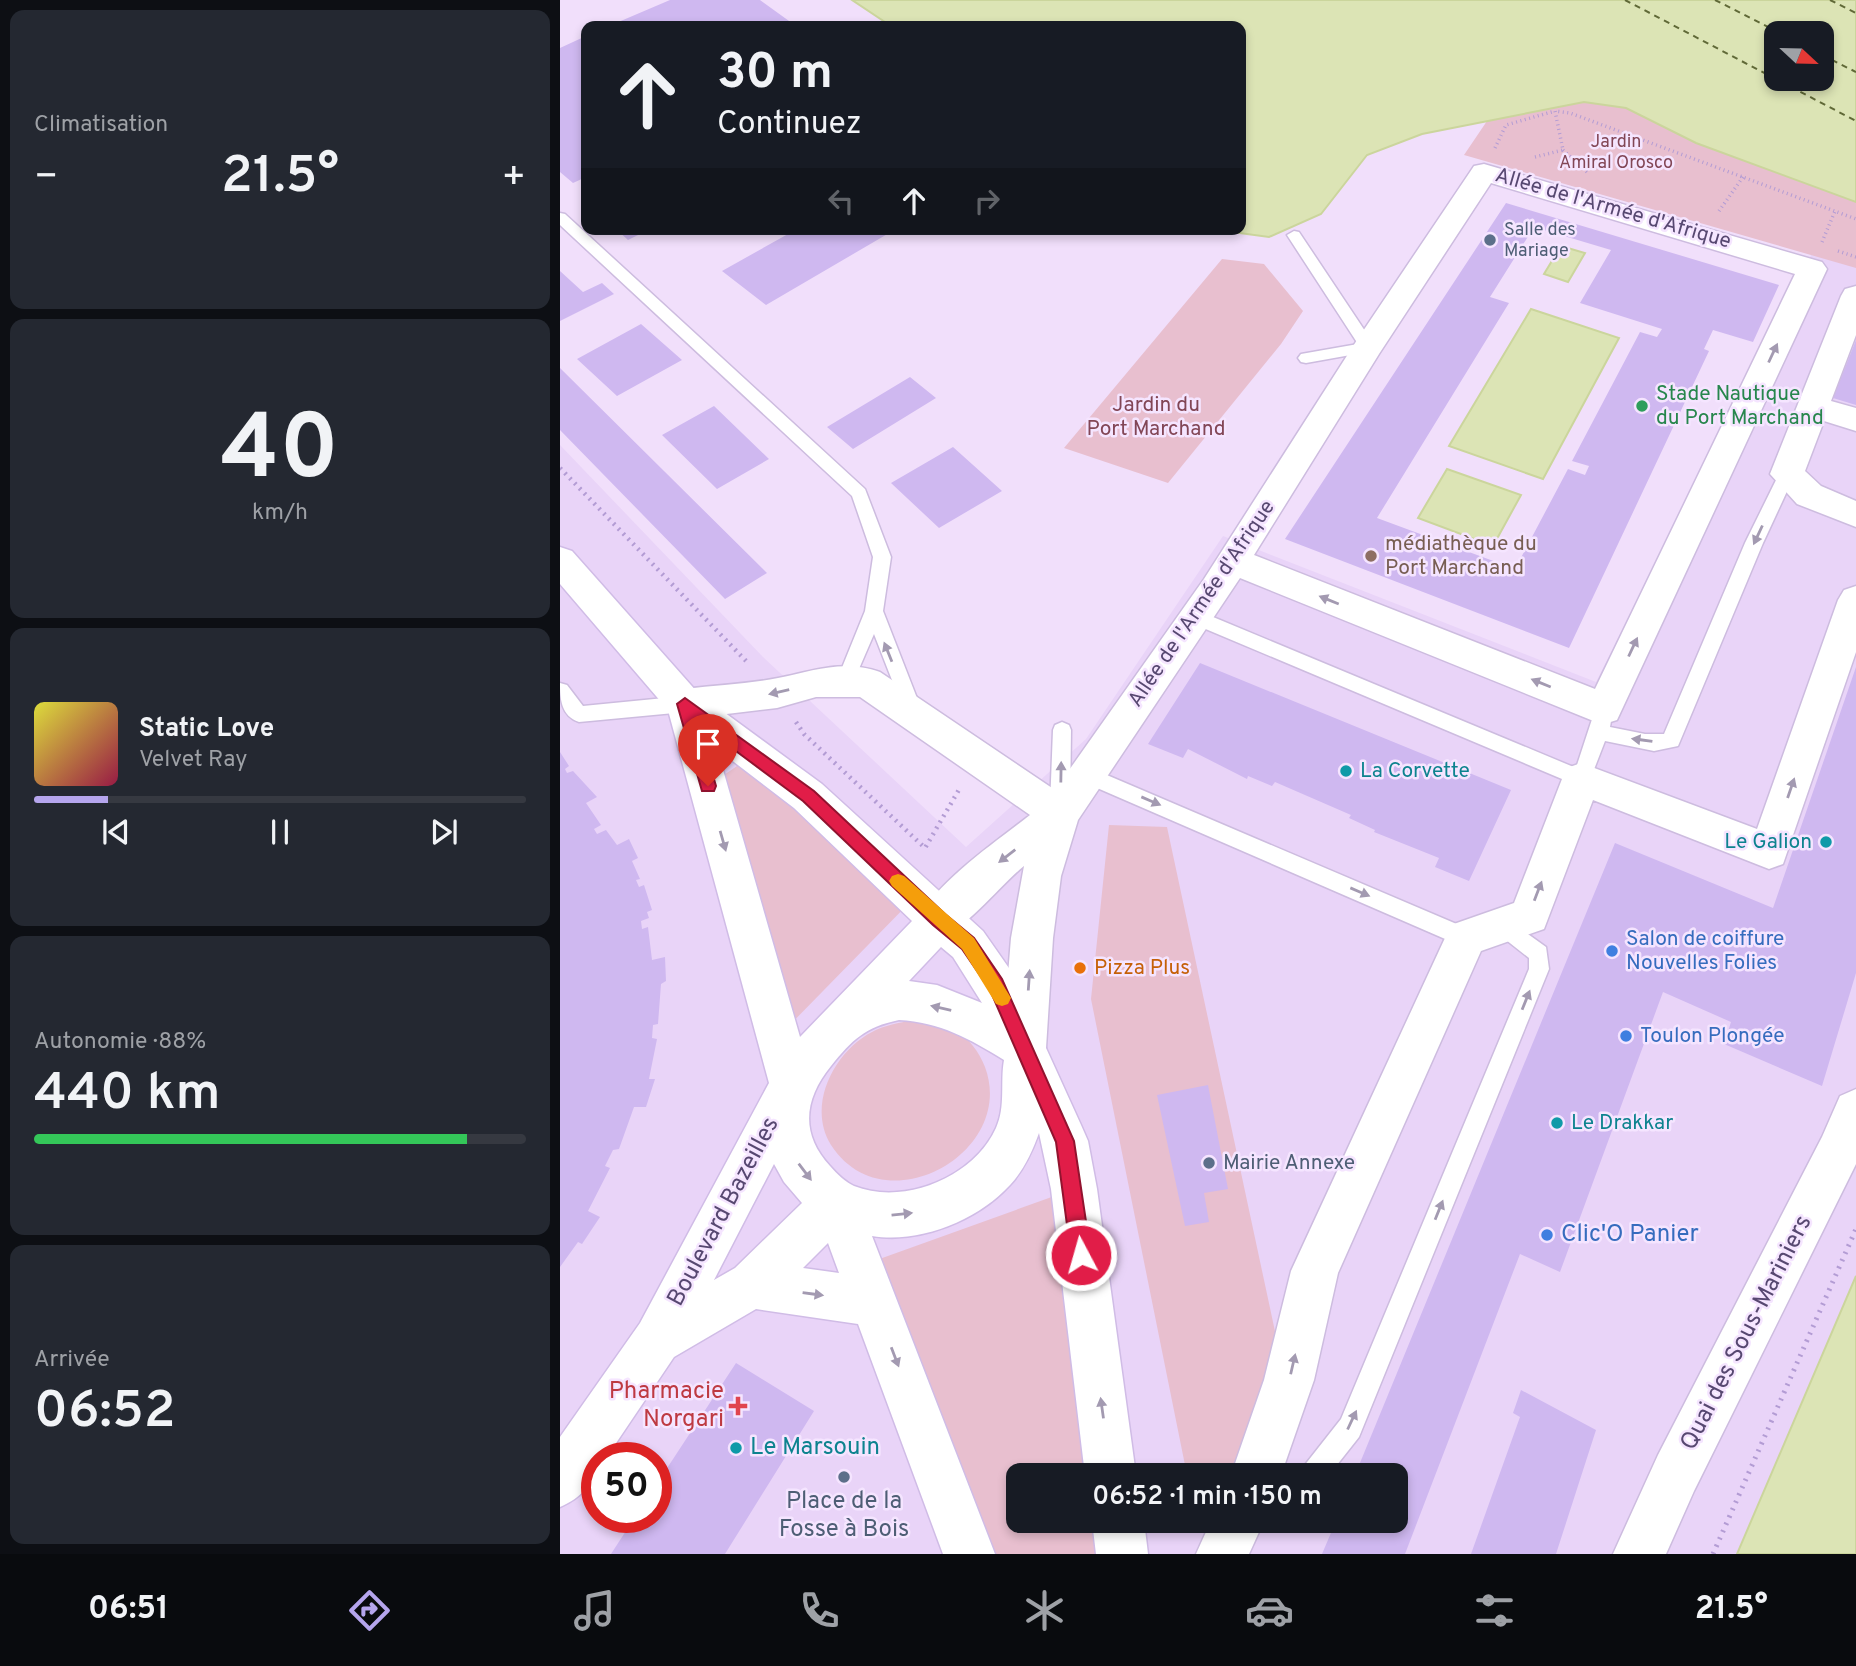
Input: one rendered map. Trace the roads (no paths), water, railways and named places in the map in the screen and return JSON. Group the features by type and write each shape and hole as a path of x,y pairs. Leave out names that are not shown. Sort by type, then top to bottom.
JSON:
{"street":[{"name":"Allée de l'Armée d'Afrique","path":"847,1017 988,871 1060,814 1233,561 1368,347 1484,172 1812,269 1602,720"},
{"path":"1856,296 1787,474 1809,495 1856,515"},
{"path":"1813,406 1856,419"},
{"path":"560,560 685,704 808,796 968,944 989,975 1065,1141 1074,1189 1109,1463"},
{"path":"1233,561 1602,720"},
{"path":"1260,1463 1289,1380 1315,1271 1485,931 1529,916 1581,779 1696,821 1769,852 1856,600"},
{"path":"685,704 777,693 816,682 867,682 1060,814"},
{"path":"685,704 792,1085 786,1126 790,1150 817,1187 836,1202 864,1212 894,1216 922,1212 975,1186 1008,1151 1021,1122 1027,1094 1024,1048"},
{"name":"Allée de l'Armée d'Afrique","path":"1024,1048 1032,938 1041,876 1060,814"},
{"path":"792,1085 820,1043 847,1017 882,1004 927,1004 976,1020 1024,1048"},
{"name":"Boulevard Bazeilles","path":"560,1481 657,1340 792,1085"},
{"name":"Quai des Sous-Mariniers","path":"1639,1554 1856,1111"},
{"path":"836,1202 970,1554"},
{"name":"Boulevard Bazeilles","path":"657,1340 752,1285 836,1202"},
{"path":"752,1285 874,1302"},
{"path":"1119,1533 1122,1554"},
{"path":"1222,1554 1232,1533"}],"lane":[{"path":"560,217 859,493 882,558 874,611 846,680"},
{"path":"1294,235 1368,347 1306,358"},
{"path":"1195,617 1581,779 1602,720 1646,741 1671,740 1754,543 1787,474"},
{"path":"874,611 915,715"},
{"path":"560,690 579,714 685,704"},
{"path":"1060,814 1062,730"},
{"path":"1088,775 1539,954 1539,969 1350,1428 1322,1463"}],"place":[{"name":"Salle des Mariage","path":"1490,240"},
{"name":"Stade Nautique du Port Marchand","path":"1642,406"},
{"name":"médiathèque du Port Marchand","path":"1371,556"},
{"name":"La Corvette","path":"1346,771"},
{"name":"Le Galion","path":"1826,842"},
{"name":"Salon de coiffure Nouvelles Folies","path":"1612,951"},
{"name":"Pizza Plus","path":"1080,968"},
{"name":"Toulon Plongée","path":"1626,1036"},
{"name":"Le Drakkar","path":"1557,1123"},
{"name":"Mairie Annexe","path":"1209,1163"},
{"name":"Clic'O Panier","path":"1547,1235"},
{"name":"Pharmacie Norgari","path":"738,1406"},
{"name":"Le Marsouin","path":"736,1448"},
{"name":"Place de la Fosse à Bois","path":"844,1477"}],"park label":[{"name":"Jardin Amiral Orosco","path":"1616,152"},
{"name":"Jardin du Port Marchand","path":"1156,417"}]}
